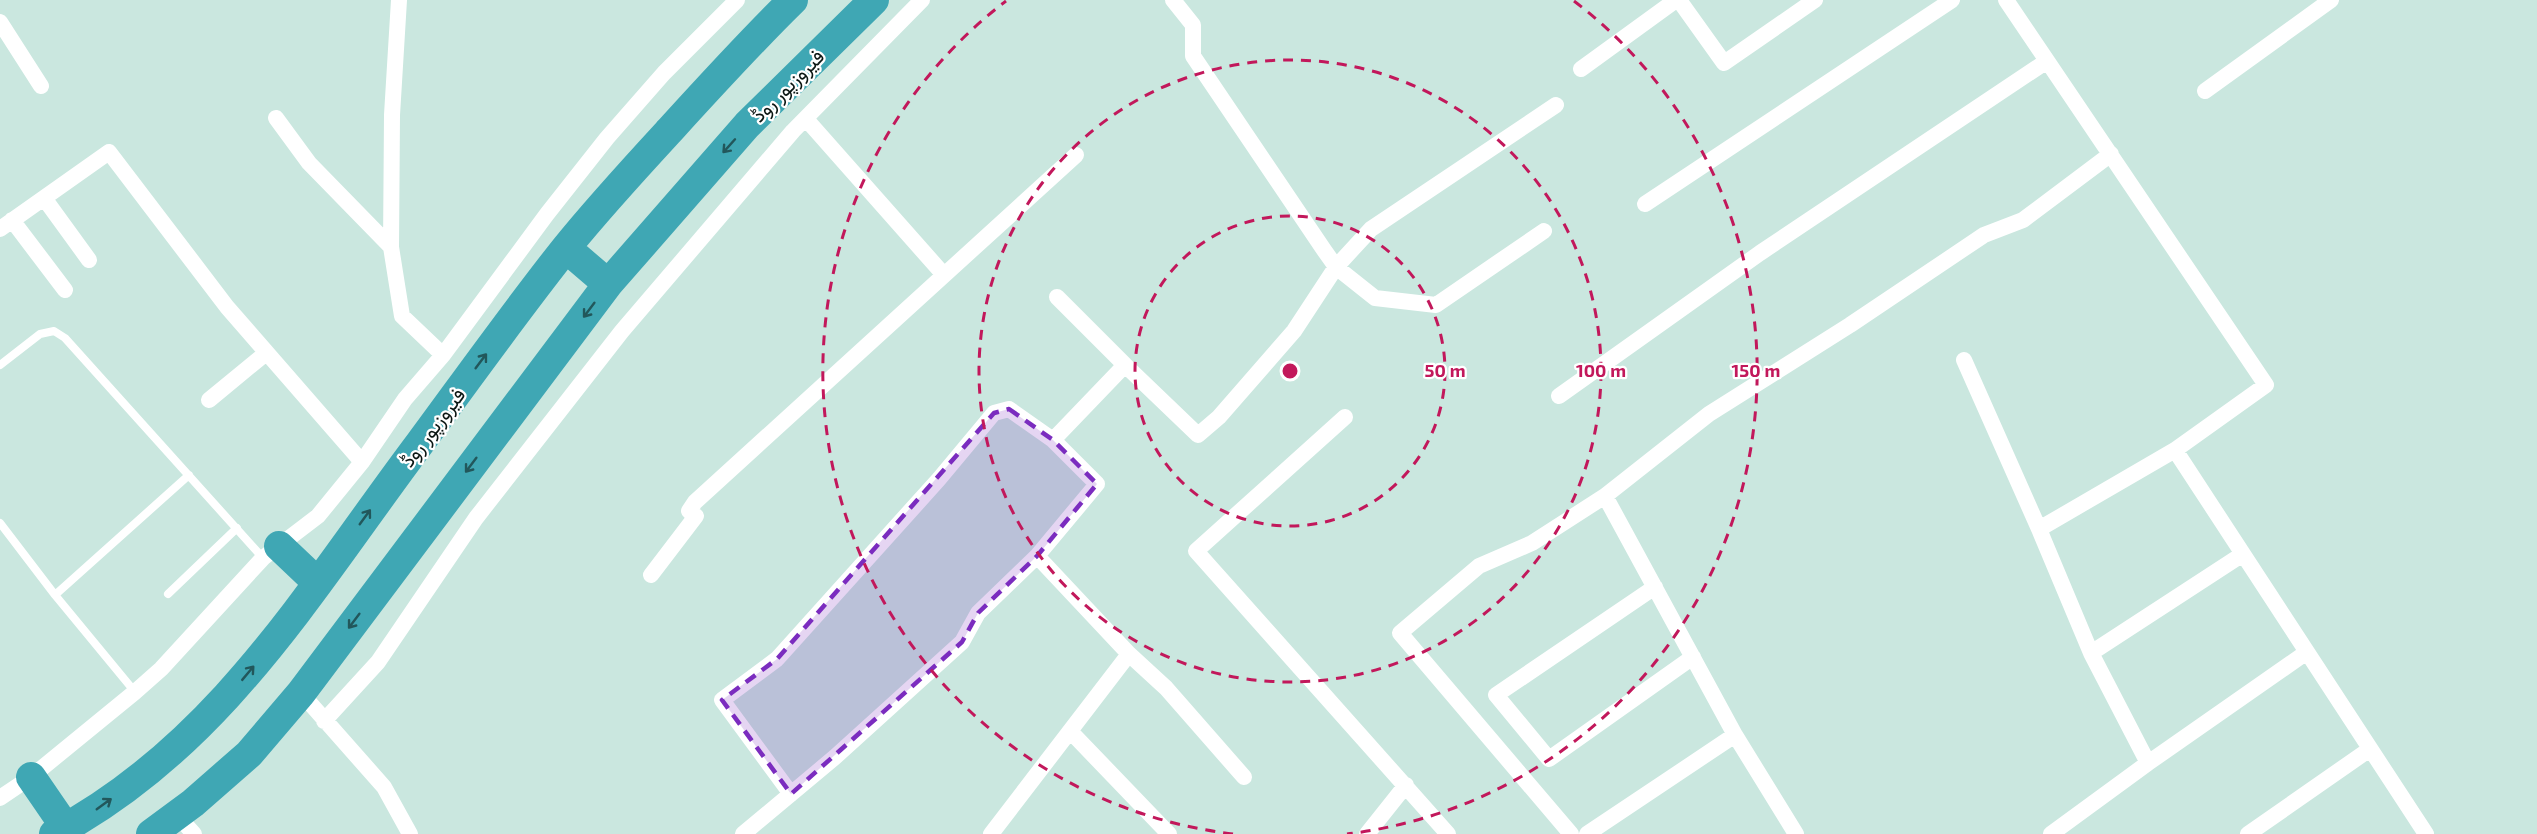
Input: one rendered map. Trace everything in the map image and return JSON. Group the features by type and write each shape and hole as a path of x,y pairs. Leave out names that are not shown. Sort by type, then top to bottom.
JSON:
{"highway":[{"name":"فیروزپور روڈ","path":"60,831 100,807 183,741 229,696 279,636 566,248 613,192 712,83 793,0"},
{"name":"فیروزپور روڈ","path":"151,834 186,824 249,754 301,693 609,284 747,125 874,0"},
{"path":"566,248 609,284"},
{"path":"271,552 318,583"},
{"path":"31,777 60,831"}],"street":[{"path":"399,0 392,115 391,247 402,316 443,355"},
{"path":"324,721 378,662 476,518 622,331 806,119 922,0"},
{"path":"1173,0 1193,25 1193,56 1336,267 1375,298 1436,305 1544,231"},
{"path":"1581,69 1678,0 1724,63 1815,0"},
{"path":"1645,204 1952,0"},
{"path":"2006,0 2266,385 2175,450 2039,529"},
{"path":"2205,91 2331,0"},
{"path":"0,798 31,777 161,669 271,552 318,516 362,462 405,399 443,355 547,214 607,138 733,2"},
{"path":"0,22 41,86"},
{"path":"1559,396 1760,253 2048,61"},
{"path":"1057,297 1198,435 1219,417 1294,331 1336,267 1371,229 1556,105"},
{"path":"276,118 309,163 391,247"},
{"path":"806,119 944,275"},
{"path":"65,290 6,225 109,152 227,307 362,462"},
{"path":"1570,834 1400,633 1479,566 1532,543 1605,496 1709,414 1850,325 1984,235 2024,219 2111,154"},
{"path":"651,575 696,516 689,511 695,502 1076,155"},
{"path":"44,198 88,260"},
{"path":"209,400 266,353"},
{"path":"1964,360 2091,653 2148,763"},
{"path":"1053,440 1125,365"},
{"path":"743,834 835,758 962,642 978,613 1037,556 1097,484 1053,440 1009,409 994,413 939,479 777,659 722,700 791,794"},
{"path":"1345,417 1196,551 1448,834"},
{"path":"2175,450 2426,834"},
{"path":"1605,496 1736,735 1796,834"},
{"path":"2091,653 2243,554"},
{"path":"1037,556 1129,654 1166,688 1244,777"},
{"path":"1655,587 1496,695 1550,759 1693,657"},
{"path":"2051,834 2307,652"},
{"path":"992,834 1129,654"},
{"path":"301,693 384,788 410,834"},
{"path":"1070,731 1169,834"},
{"path":"1587,834 1736,735"},
{"path":"2248,834 2370,749"},
{"path":"1367,834 1406,785"}],"lane":[{"path":"0,365 39,334 54,331 64,338 237,528 271,552"},
{"path":"55,595 189,475"},
{"path":"0,523 55,595 135,692"},
{"path":"168,594 237,528"}],"highlighted area":[{"path":"1009,409 1053,440 1097,484 1037,556 978,613 962,642 791,794 722,700 777,659 994,413"}]}
